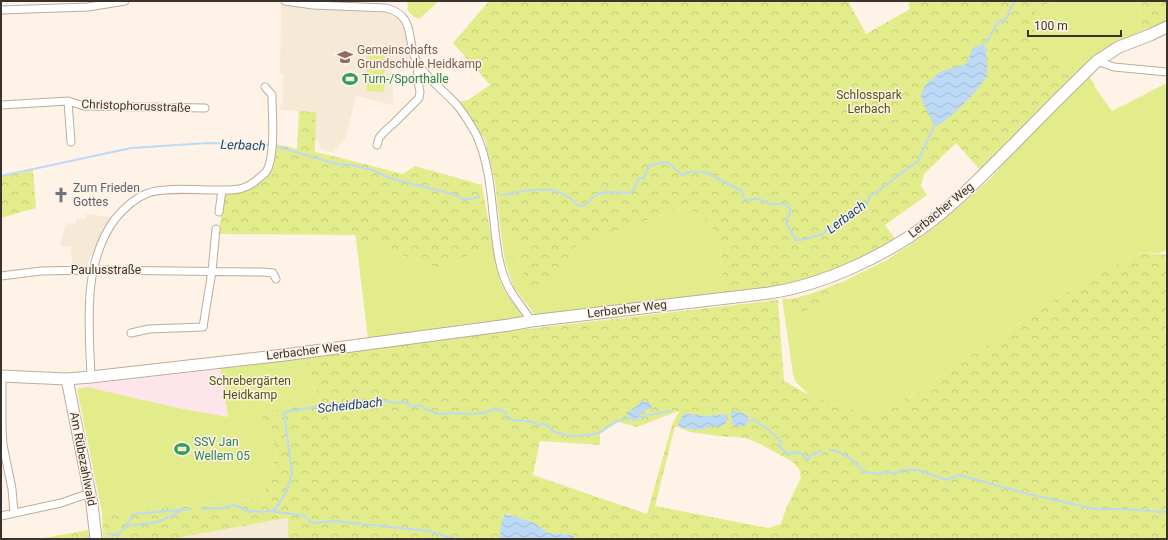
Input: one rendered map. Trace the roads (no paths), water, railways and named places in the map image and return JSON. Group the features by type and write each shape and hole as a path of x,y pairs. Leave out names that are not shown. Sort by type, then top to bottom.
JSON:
{"street":[{"path":"1,10 88,7 125,1"},
{"path":"284,1 313,5 393,9 405,19 409,29 414,55 419,65 456,105 476,135 487,167 499,260 504,277 511,291 528,314 531,321"},
{"name":"Lerbacher Weg","path":"1,376 67,379 284,355 531,321 782,291 818,281 874,258 928,223 976,182 1097,61 1119,47 1167,27"},
{"path":"1097,61 1114,67 1167,72"},
{"path":"377,145 379,138 384,132 419,98 420,92 417,76 419,65"},
{"path":"91,377 89,314 93,270 99,247 108,229 120,213 137,198 150,193 166,190 240,190 253,184 266,172 272,153 272,95 266,87"},
{"name":"Christophorusstraße","path":"68,102 71,142"},
{"name":"Christophorusstraße","path":"1,105 68,102 84,106 205,108"},
{"path":"219,212 222,190"},
{"path":"131,333 149,329 203,327 212,271 216,229"},
{"name":"Paulusstraße","path":"1,276 41,271 212,271 273,273 276,279"},
{"path":"1,376 3,445 12,489 14,513"},
{"name":"Am Rübezahlwald","path":"67,379 96,539"},
{"path":"1,516 87,494"}],"water":[{"path":"976,46 984,46 987,49 986,77 978,89 964,104 949,118 937,126 933,123 922,101 922,92 926,84 940,72 966,64 973,48"},
{"path":"641,401 650,403 652,409 644,410 645,414 642,413 638,417 639,419 633,421 626,412 633,410"},
{"path":"734,411 746,414 748,417 747,424 740,427 732,424 731,412"},
{"path":"685,413 705,416 727,414 727,421 724,425 719,427 715,426 699,430 681,428 678,424"},
{"path":"505,514 533,522 548,533 572,535 577,539 500,539 501,526"}],"waterway":[{"name":"Lerbach","path":"981,49 982,45 989,38 997,23 1007,18 1014,3"},
{"name":"Lerbach","path":"501,195 531,190 551,190 561,193 577,205 583,206 594,196 600,193 629,193 634,189 638,179 644,178 650,165 667,162 682,175 689,172 705,172 742,191 743,197 746,200 759,199 769,204 785,204 790,208 786,223 796,240 801,240 823,234 827,229 834,227 858,206 867,204 870,195 875,193 918,161 935,124"},
{"name":"Lerbach","path":"1,176 131,148 208,143 271,145"},
{"name":"Lerbach","path":"275,146 337,164 351,165 373,170 389,178 456,195 461,199 479,197"},
{"name":"Scheidbach","path":"202,509 223,508 235,505 250,512 262,512 271,511 276,508 287,490 292,474 284,412 327,405 345,406 378,400 396,403 407,402 410,407 421,405 425,409 438,414 484,413 495,409 506,412 506,416 512,420 532,422 539,425 544,424 554,432 573,436 598,433 614,423 632,418"},
{"name":"Scheidbach","path":"636,418 669,411"},
{"path":"745,421 754,420 766,428 781,441 779,446 789,455 793,452 803,454 807,461 811,455 822,451"},
{"path":"830,450 840,452 845,455 864,472 880,474 887,471 893,474 903,470 918,470 946,480 959,475 1028,494 1095,509 1167,511"},
{"name":"Scheidbach","path":"107,534 118,535 126,526 133,514 191,509"},
{"name":"Scheidbach","path":"126,526 158,522 181,511"},
{"path":"271,511 304,516 312,523 333,521 429,531 455,539"},
{"name":"Scheidbach","path":"86,539 91,534"}],"place":[{"name":"Gemeinschafts Grundschule Heidkamp","path":"345,57"},
{"name":"Turn-/Sporthalle","path":"350,79"},
{"name":"Zum Frieden Gottes","path":"61,195"},
{"name":"SSV Jan Wellem 05","path":"182,449"}],"park label":[{"name":"Schlosspark Lerbach","path":"869,102"},
{"name":"Schrebergärten Heidkamp","path":"250,388"}]}
